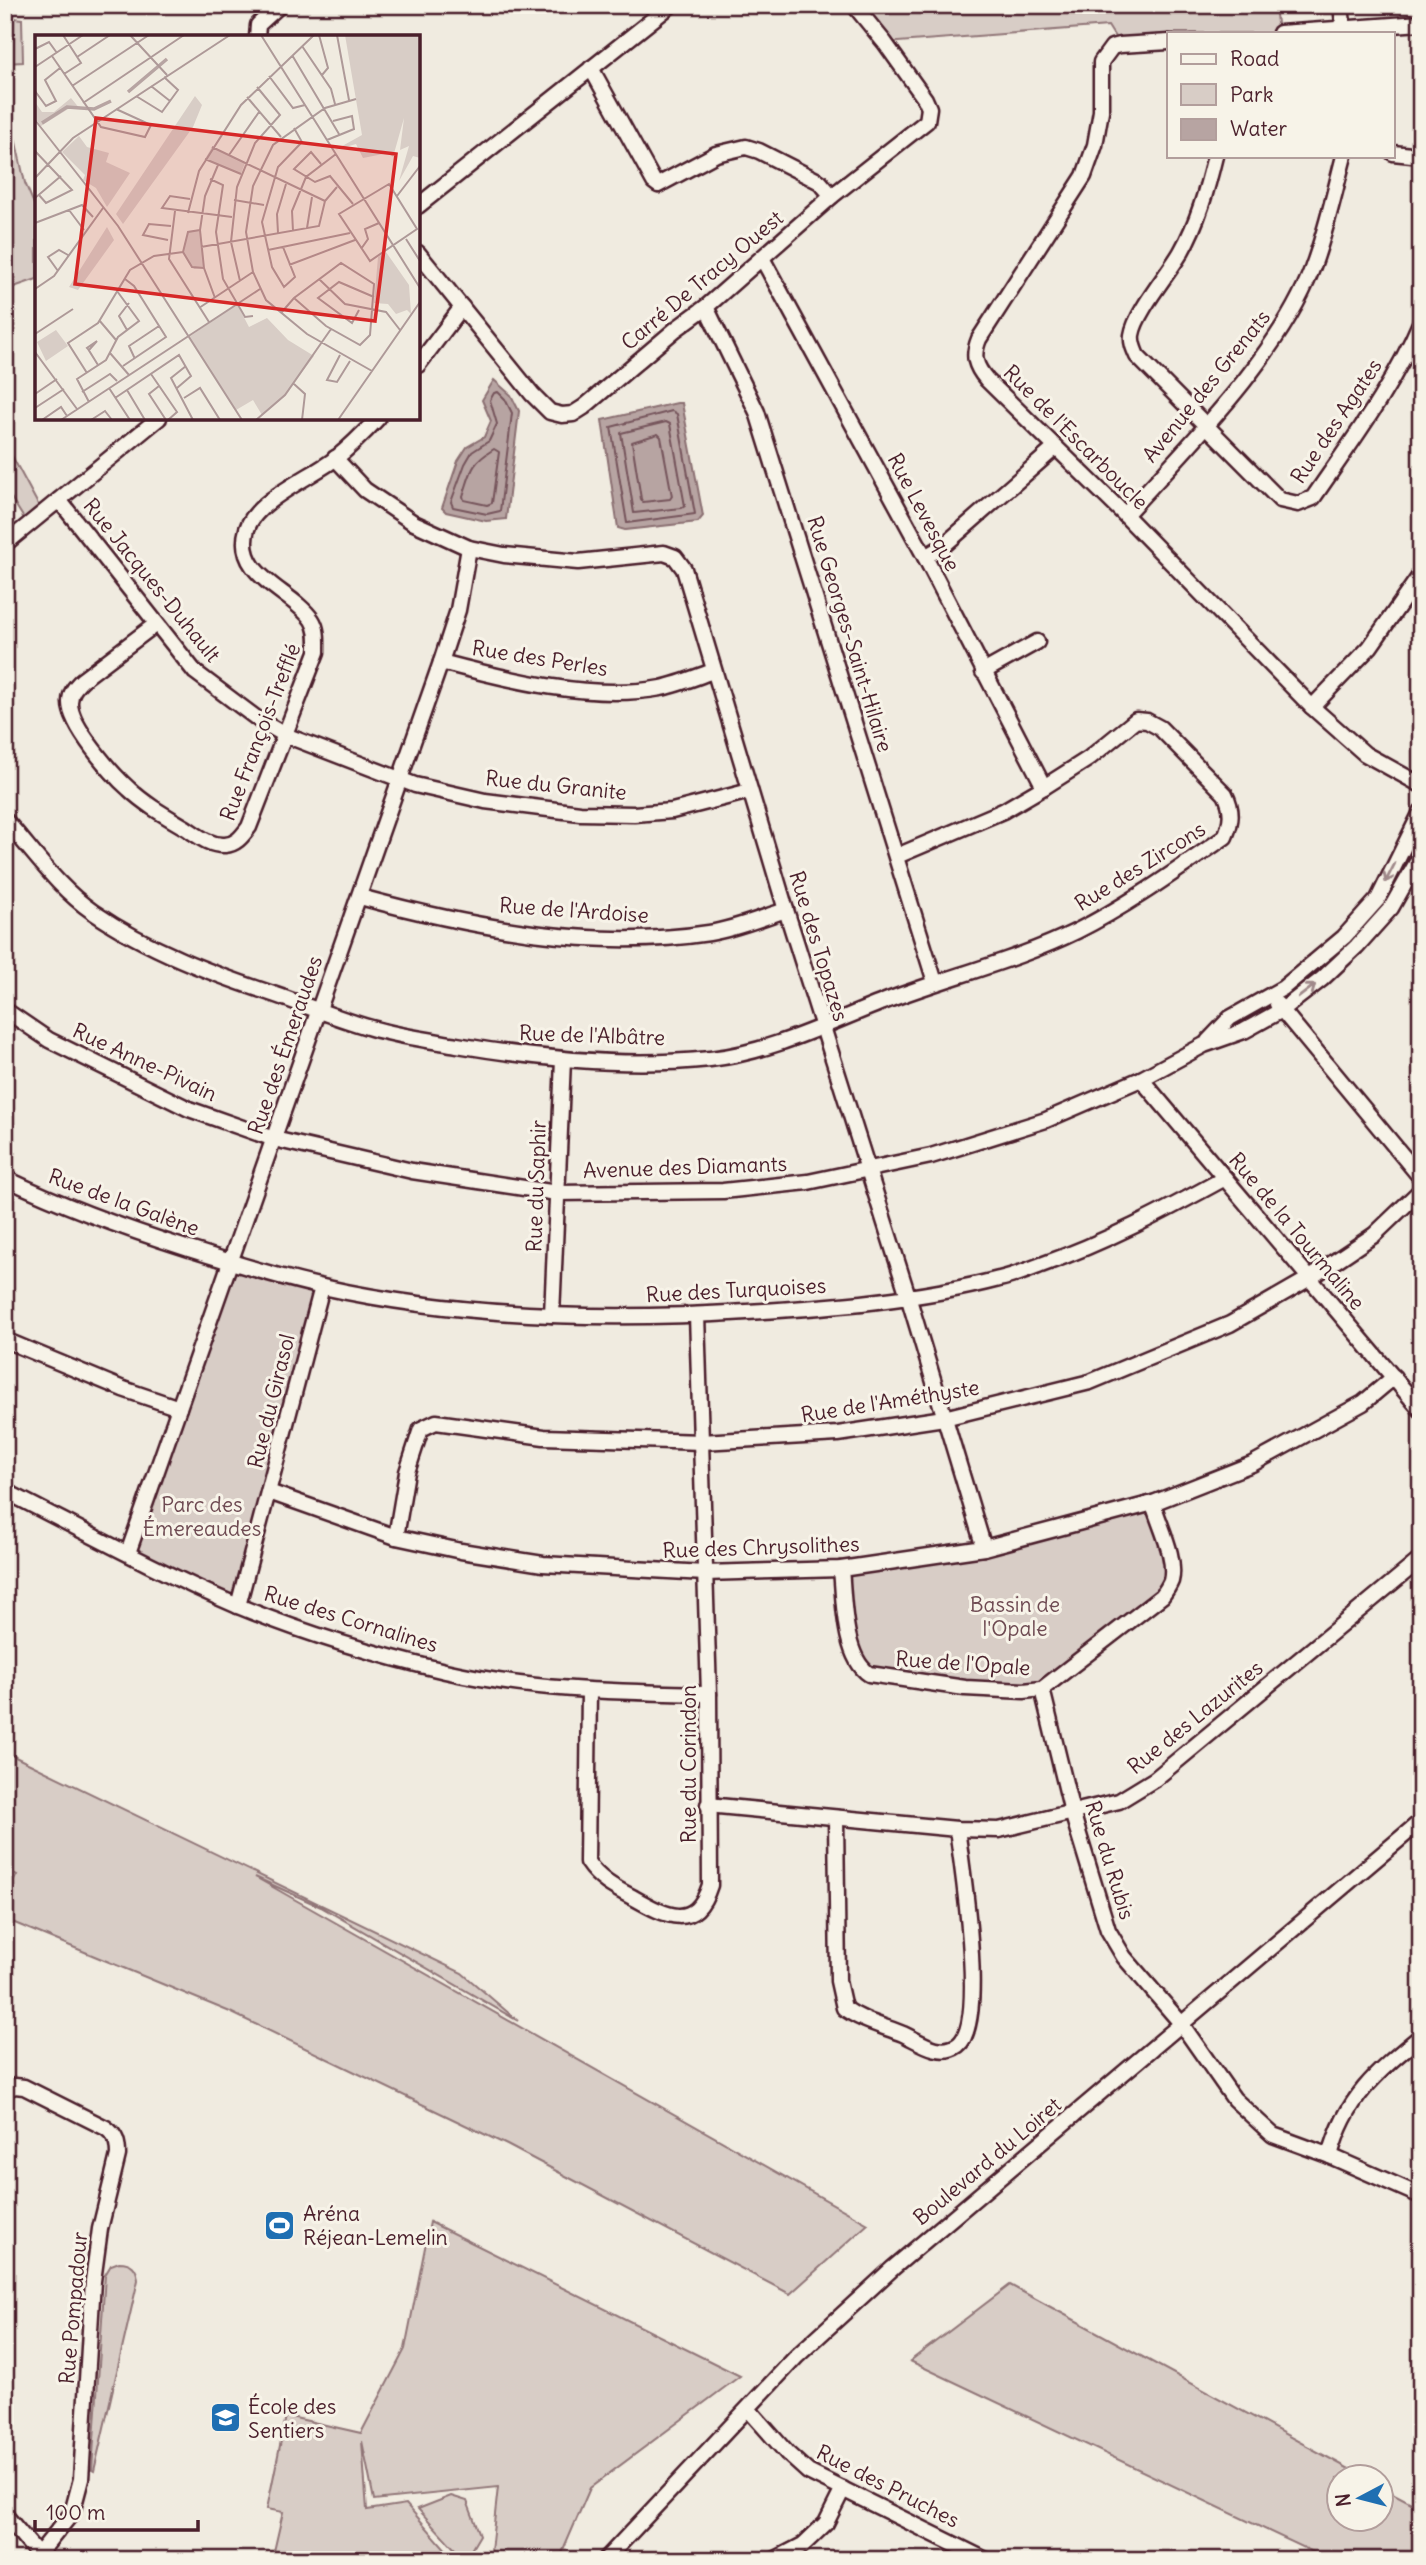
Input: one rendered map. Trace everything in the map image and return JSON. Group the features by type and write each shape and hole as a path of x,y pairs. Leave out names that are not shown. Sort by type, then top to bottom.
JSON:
{"street":[{"path":"257,35 258,25 280,5"},
{"path":"420,204 671,5"},
{"name":"Carré De Tracy Ouest","path":"420,255 550,412 573,414 706,306 832,196 927,121 929,108 885,43 854,5"},
{"path":"1341,5 1344,31"},
{"path":"1312,32 1421,23"},
{"name":"Rue de l'Escarboucle","path":"1167,42 1112,47 1101,62 1101,111 1095,145 1084,176 979,339 975,362 980,372 1125,515 1312,707 1365,754 1421,785"},
{"path":"591,68 654,183 658,185 716,153 746,147 759,150 820,182 832,196"},
{"path":"1394,153 1421,156"},
{"path":"1206,426 1137,356 1132,346 1132,335 1137,322 1182,251 1203,202 1214,158"},
{"name":"Avenue des Grenats","path":"1125,515 1206,426 1256,364 1288,318 1312,271 1330,213 1343,158"},
{"name":"Rue Levesque","path":"762,258 925,557 1045,787"},
{"name":"Rue Georges-Saint-Hilaire","path":"706,306 757,412 935,982"},
{"path":"420,362 462,307"},
{"name":"Rue des Agates","path":"1206,426 1280,500 1298,504 1306,502 1313,498 1380,398 1421,321"},
{"path":"5,544 157,420"},
{"name":"Rue François-Trefflé","path":"156,624 82,680 73,690 71,714 77,728 127,787 152,807 209,843 232,844 241,838 249,827 317,652 314,622 305,611 257,572 249,559 247,528 257,511 335,458 376,420"},
{"path":"925,557 942,547 1055,448"},
{"path":"335,458 365,490 414,523 469,548"},
{"name":"Rue Jacques-Duhault","path":"60,500 195,672 259,720 285,735 399,778"},
{"name":"Rue des Émeraudes","path":"128,1553 441,662 458,610 469,548"},
{"name":"Rue des Topazes","path":"469,548 504,555 579,562 664,553 675,557 684,569 822,1028 908,1296 984,1548"},
{"path":"1312,707 1370,646 1421,574"},
{"path":"984,672 1037,642"},
{"name":"Rue des Perles","path":"441,662 490,675 583,690 662,688 713,671"},
{"name":"Rue des Zircons","path":"822,1028 935,982 1042,947 1078,930 1225,837 1231,823 1232,807 1225,794 1160,728 1147,721 1136,720 1088,759 1003,811 897,856"},
{"name":"Rue du Granite","path":"399,778 415,785 485,801 580,813 634,814 672,811 750,791"},
{"name":"Avenue des Diamants","path":"1204,1045 1230,1018 1271,996 1344,937 1378,898 1421,813"},
{"name":"Rue de l'Albâtre","path":"5,820 49,874 91,911 135,938 225,978 371,1028 417,1038 563,1060 640,1061 711,1059 759,1049 822,1028"},
{"name":"Avenue des Diamants","path":"274,1139 412,1171 556,1193 723,1191 808,1182 931,1156 1046,1120 1141,1079 1204,1045 1244,1031 1282,1010 1322,979 1357,946 1391,908 1421,856"},
{"name":"Rue de l'Ardoise","path":"360,897 415,912 476,924 569,936 626,938 712,933 786,910"},
{"path":"1271,996 1421,1178"},
{"name":"Rue Anne-Pivain","path":"5,1010 50,1040 117,1075 189,1109 274,1139"},
{"name":"Rue du Saphir","path":"552,1315 563,1060"},
{"name":"Rue de la Tourmaline","path":"1141,1079 1421,1410"},
{"name":"Rue de la Galène","path":"5,1178 47,1198 134,1231 230,1262"},
{"name":"Rue des Turquoises","path":"230,1262 322,1287 435,1305 552,1315 625,1317 808,1309 908,1296 1001,1279 1082,1251 1143,1223 1225,1178"},
{"name":"Rue de l'Améthyste","path":"396,1537 407,1472 421,1429 428,1424 436,1422 556,1437 702,1442 838,1434 944,1418 1090,1382 1230,1324 1310,1278 1374,1235 1421,1190"},
{"name":"Rue du Girasol","path":"238,1606 322,1287"},
{"name":"Rue du Corindon","path":"589,1691 587,1862 594,1873 606,1882 670,1916 684,1916 696,1911 705,1901 710,1885 709,1694 697,1315"},
{"path":"5,1339 123,1389 178,1408"},
{"name":"Rue des Chrysolithes","path":"270,1492 396,1537 461,1551 544,1563 705,1573 841,1569 984,1548 1153,1503 1252,1464 1363,1403 1394,1377"},
{"name":"Rue des Cornalines","path":"5,1491 238,1606 347,1644 447,1671 529,1685 589,1691 709,1694"},
{"name":"Rue de l'Opale","path":"841,1569 851,1648 860,1668 869,1674 965,1688 1024,1691 1042,1689 1162,1596 1171,1580 1169,1545 1153,1503"},
{"name":"Rue des Lazurites","path":"708,1805 957,1829 999,1830 1119,1801 1155,1779 1421,1559"},
{"name":"Rue du Rubis","path":"1042,1689 1072,1812 1108,1930 1124,1957 1180,2022 1234,2099 1253,2119 1273,2135 1330,2156 1421,2196"},
{"path":"836,1818 838,1981 844,2008 928,2047 944,2049 956,2046 963,2039 968,2029 972,2002 965,1887 957,1829"},
{"name":"Boulevard du Loiret","path":"606,2560 797,2356 893,2268 1180,2022 1421,1821"},
{"path":"1330,2156 1336,2134 1359,2091 1377,2071 1421,2036"},
{"name":"Rue Pompadour","path":"5,2090 15,2086 24,2087 106,2128 113,2132 118,2147 100,2230 93,2281 81,2480 72,2513 39,2558"},
{"name":"Rue des Pruches","path":"749,2410 787,2453 808,2472 844,2489 959,2554 986,2560"},
{"path":"774,2560 803,2545 826,2523 844,2489"},
{"path":"5,2515 39,2558"}],"green space":[{"path":"854,5 1275,5 1278,32 1167,32 1167,42 1120,45 1108,26 885,43"},
{"path":"5,17 22,19 23,62 5,63"},
{"path":"5,93 25,183 35,206 35,280 5,290"},
{"path":"5,443 41,510 25,520 5,488"},
{"name":"Parc des Émereaudes","path":"230,1262 322,1287 238,1606 128,1553"},
{"name":"Bassin de l'Opale","path":"1153,1503 1171,1580 1042,1689 1024,1691 860,1668 841,1569 984,1548"},
{"path":"5,1752 462,1973 518,2021 321,1907 255,1877 868,2224 790,2294 507,2145 230,2012 5,1919 5,1895 17,1875 5,1869"},
{"path":"430,2222 740,2376 590,2488 559,2560 490,2560 498,2487 374,2500 362,2441 367,2510 406,2504 455,2560 272,2560 283,2512 267,2509 286,2416 361,2433 405,2349"},
{"path":"119,2262 133,2266 138,2280 94,2471 105,2275 111,2265"},
{"path":"1010,2285 1340,2464 1324,2464 1324,2534 1394,2534 1394,2494 1421,2508 1421,2560 1330,2560 910,2361"},
{"path":"451,2496 467,2501 480,2535 465,2560 418,2509"}],"water":[{"path":"494,380 511,395 519,411 506,519 486,521 446,512 442,508 458,461 467,447 484,437 491,421 482,400"},
{"path":"682,403 703,516 698,522 625,530 618,528 602,420"}],"place":[{"name":"Aréna Réjean‑Lemelin","path":"280,2225"},
{"name":"École des Sentiers","path":"225,2418"}]}
